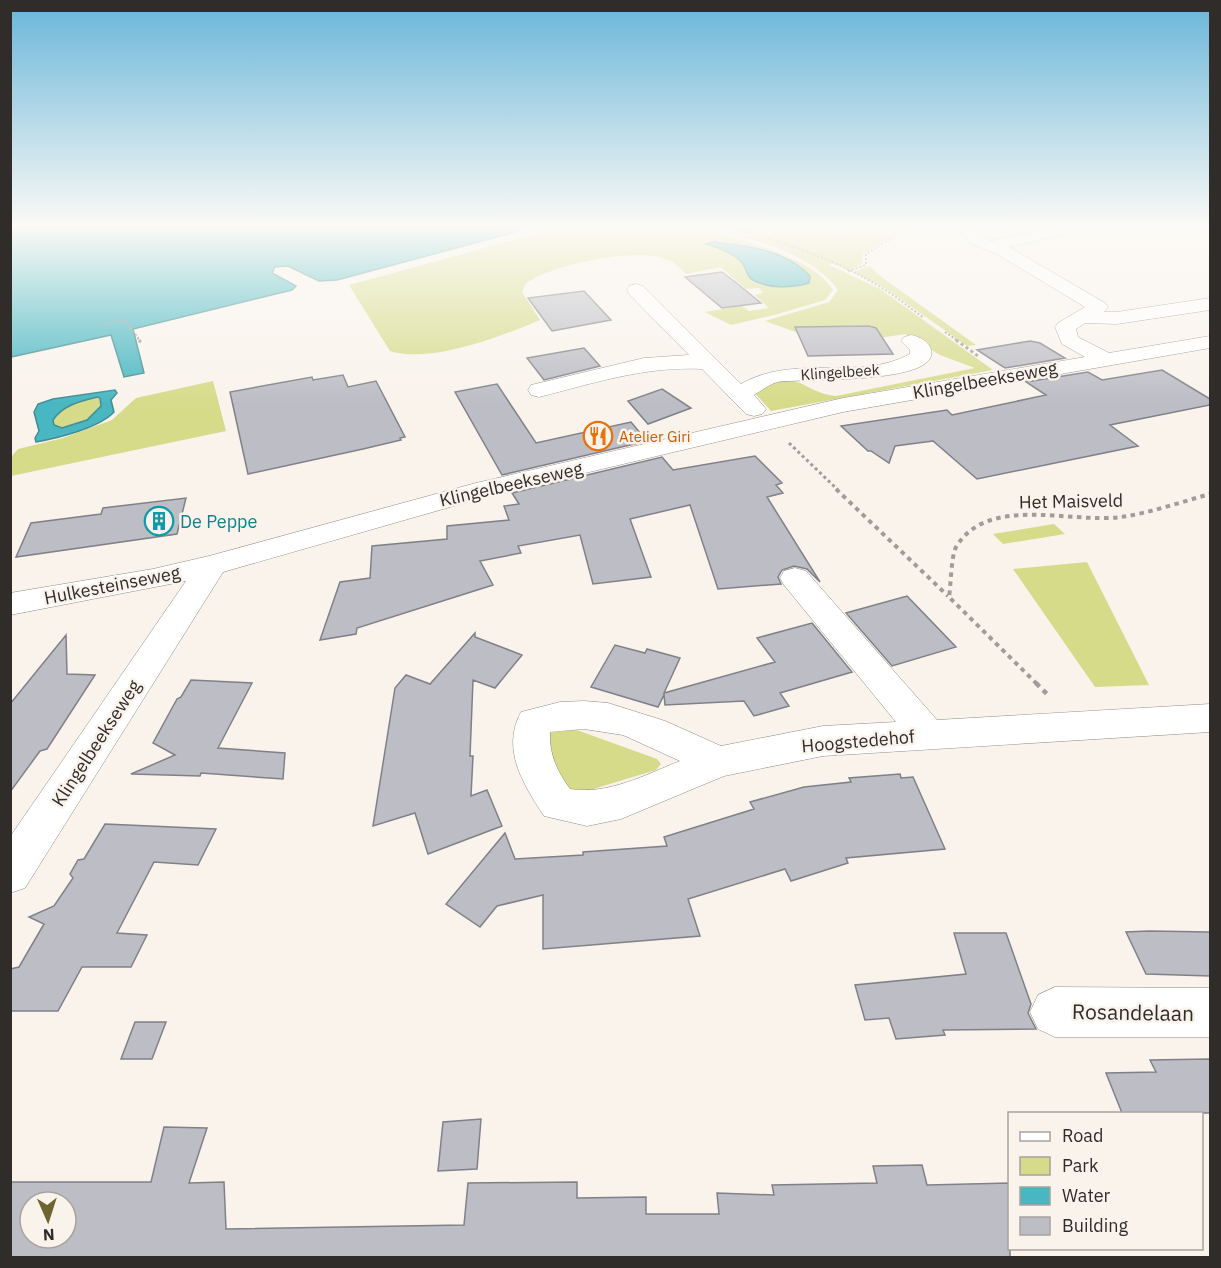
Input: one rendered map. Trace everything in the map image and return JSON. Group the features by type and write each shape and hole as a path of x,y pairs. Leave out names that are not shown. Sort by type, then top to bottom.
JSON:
{"street":[{"path":"1063,286 1098,307 1065,327 1069,340 1105,359"},
{"path":"636,290 768,423"},
{"path":"1082,317 1117,318 1210,304"},
{"name":"Klingelbeek","path":"740,394 765,379 779,375 865,372 902,367 920,357 921,348 911,340"},
{"name":"Klingelbeekseweg","path":"10,874 212,565 462,495 843,405 1210,342"},
{"path":"539,390 644,364 672,361 710,363"},
{"name":"Hulkesteinseweg","path":"10,604 153,579 212,565"},
{"name":"Hoogstedehof","path":"795,578 928,735"},
{"name":"Hoogstedehof","path":"719,762 823,741 1078,724 1210,718"},
{"name":"Rosandelaan","path":"1055,1012 1210,1013"}],"path":[{"path":"879,286 930,322"},
{"path":"103,325 125,320 142,344"},
{"path":"939,328 1006,376"},
{"path":"768,423 1078,724"},
{"name":"Het Maisveld","path":"949,597 955,549 968,532 988,520 1026,514 1090,518 1121,517 1210,494"}],"green space":[{"path":"350,286 525,286 522,292 540,320 486,340 445,351 406,354 390,351"},
{"path":"743,286 830,286 833,290 825,300 731,325 705,312 742,306 749,311 769,308 755,295 763,293 759,288 746,289"},
{"path":"835,286 874,286 880,289 993,370 771,411 755,393 779,380 797,382 825,394 836,396 975,368 940,355 905,334 879,338 871,325 797,327 801,334 765,321 829,302 838,290"},
{"path":"881,286 894,286 976,345 967,346"},
{"path":"213,381 226,431 11,476 11,457 18,449 63,438 112,420 136,398"},
{"path":"100,398 101,406 87,420 62,428 54,425 53,420 67,407"},
{"path":"1054,524 1065,534 1003,544 993,534"},
{"path":"1087,562 1149,685 1095,687 1013,569"},
{"path":"574,729 657,759 661,764 656,770 570,796 549,752 550,731"}],"water":[{"path":"10,286 296,286 292,290 133,329 144,373 124,377 111,335 11,357"},
{"path":"115,390 117,393 111,400 114,412 99,423 78,432 36,442 35,438 39,431 34,412 38,404 53,399","holes":["100,398 101,406 87,420 62,428 54,425 53,420 67,407 85,400"]}],"building":[{"path":"696,286 740,286 761,303 722,308"},
{"path":"584,291 611,320 552,331 528,298"},
{"path":"869,326 876,328 893,354 808,356 795,327"},
{"path":"1030,341 1040,343 1065,358 1005,368 977,350"},
{"path":"584,348 600,366 544,380 527,358"},
{"path":"1162,370 1210,399 1210,405 1110,425 1138,446 977,479 933,441 895,446 889,463 868,451 841,426 947,410 952,415 1046,395 1026,382 1088,372 1102,380"},
{"path":"343,375 348,387 376,381 405,437 363,449 248,474 230,392 312,377 313,380"},
{"path":"497,384 536,443 631,422 647,441 502,475 455,392"},
{"path":"662,389 691,408 648,424 628,401"},
{"path":"755,456 782,483 776,485 783,493 767,497 820,582 807,569 794,566 782,570 778,577 781,584 718,589 690,505 630,519 651,577 593,584 580,535 518,546 521,553 480,561 493,585 357,628 356,634 320,640 340,582 370,578 372,546 447,539 447,526 509,520 504,506 519,504 512,493 662,457 673,470"},
{"path":"186,498 177,534 16,557 31,523 101,514 103,508"},
{"path":"907,596 956,647 892,666 846,613"},
{"path":"812,623 852,672 780,693 789,706 754,716 744,701 665,705 664,695 658,707 591,687 615,645 645,653 647,649 680,658 664,693 775,662 757,638"},
{"path":"475,633 475,637 522,655 495,688 473,680 471,796 487,790 502,826 428,854 415,813 373,826 395,688 406,675 430,684"},
{"path":"66,635 67,674 95,675 47,749 40,751 10,792 10,704"},
{"path":"191,680 252,683 218,748 285,753 283,779 201,773 200,776 131,774 175,755 153,743 177,699 181,697"},
{"path":"900,774 901,778 913,777 945,849 846,858 848,863 791,881 785,869 688,899 700,936 543,949 543,895 497,906 480,927 446,904 505,833 515,859 583,855 583,852 667,846 664,837 754,809 750,802 804,787 851,782 849,778"},
{"path":"105,824 216,829 198,865 154,862 117,933 147,935 131,967 82,967 58,1011 10,1011 10,969 19,967 44,924 29,917 54,906 73,878 70,874 78,860 84,859"},
{"path":"1126,932 1210,932 1210,976 1146,974"},
{"path":"954,933 1006,933 1031,1004 1028,1013 1036,1029 943,1030 945,1035 896,1039 889,1018 865,1020 855,985 966,974"},
{"path":"135,1022 166,1022 152,1059 121,1059"},
{"path":"1210,1059 1210,1113 1122,1112 1106,1073 1156,1072 1150,1060"},
{"path":"481,1119 477,1169 438,1171 443,1122"},
{"path":"164,1127 207,1128 189,1183 224,1182 226,1229 464,1225 468,1183 577,1182 577,1198 646,1197 646,1214 719,1214 717,1193 774,1195 772,1185 877,1183 873,1166 922,1165 927,1185 1008,1183 1008,1250 1010,1250 1010,1257 10,1257 10,1182 151,1182"}],"place":[{"name":"Atelier Giri","path":"598,436"},
{"name":"De Peppe","path":"159,521"}]}
